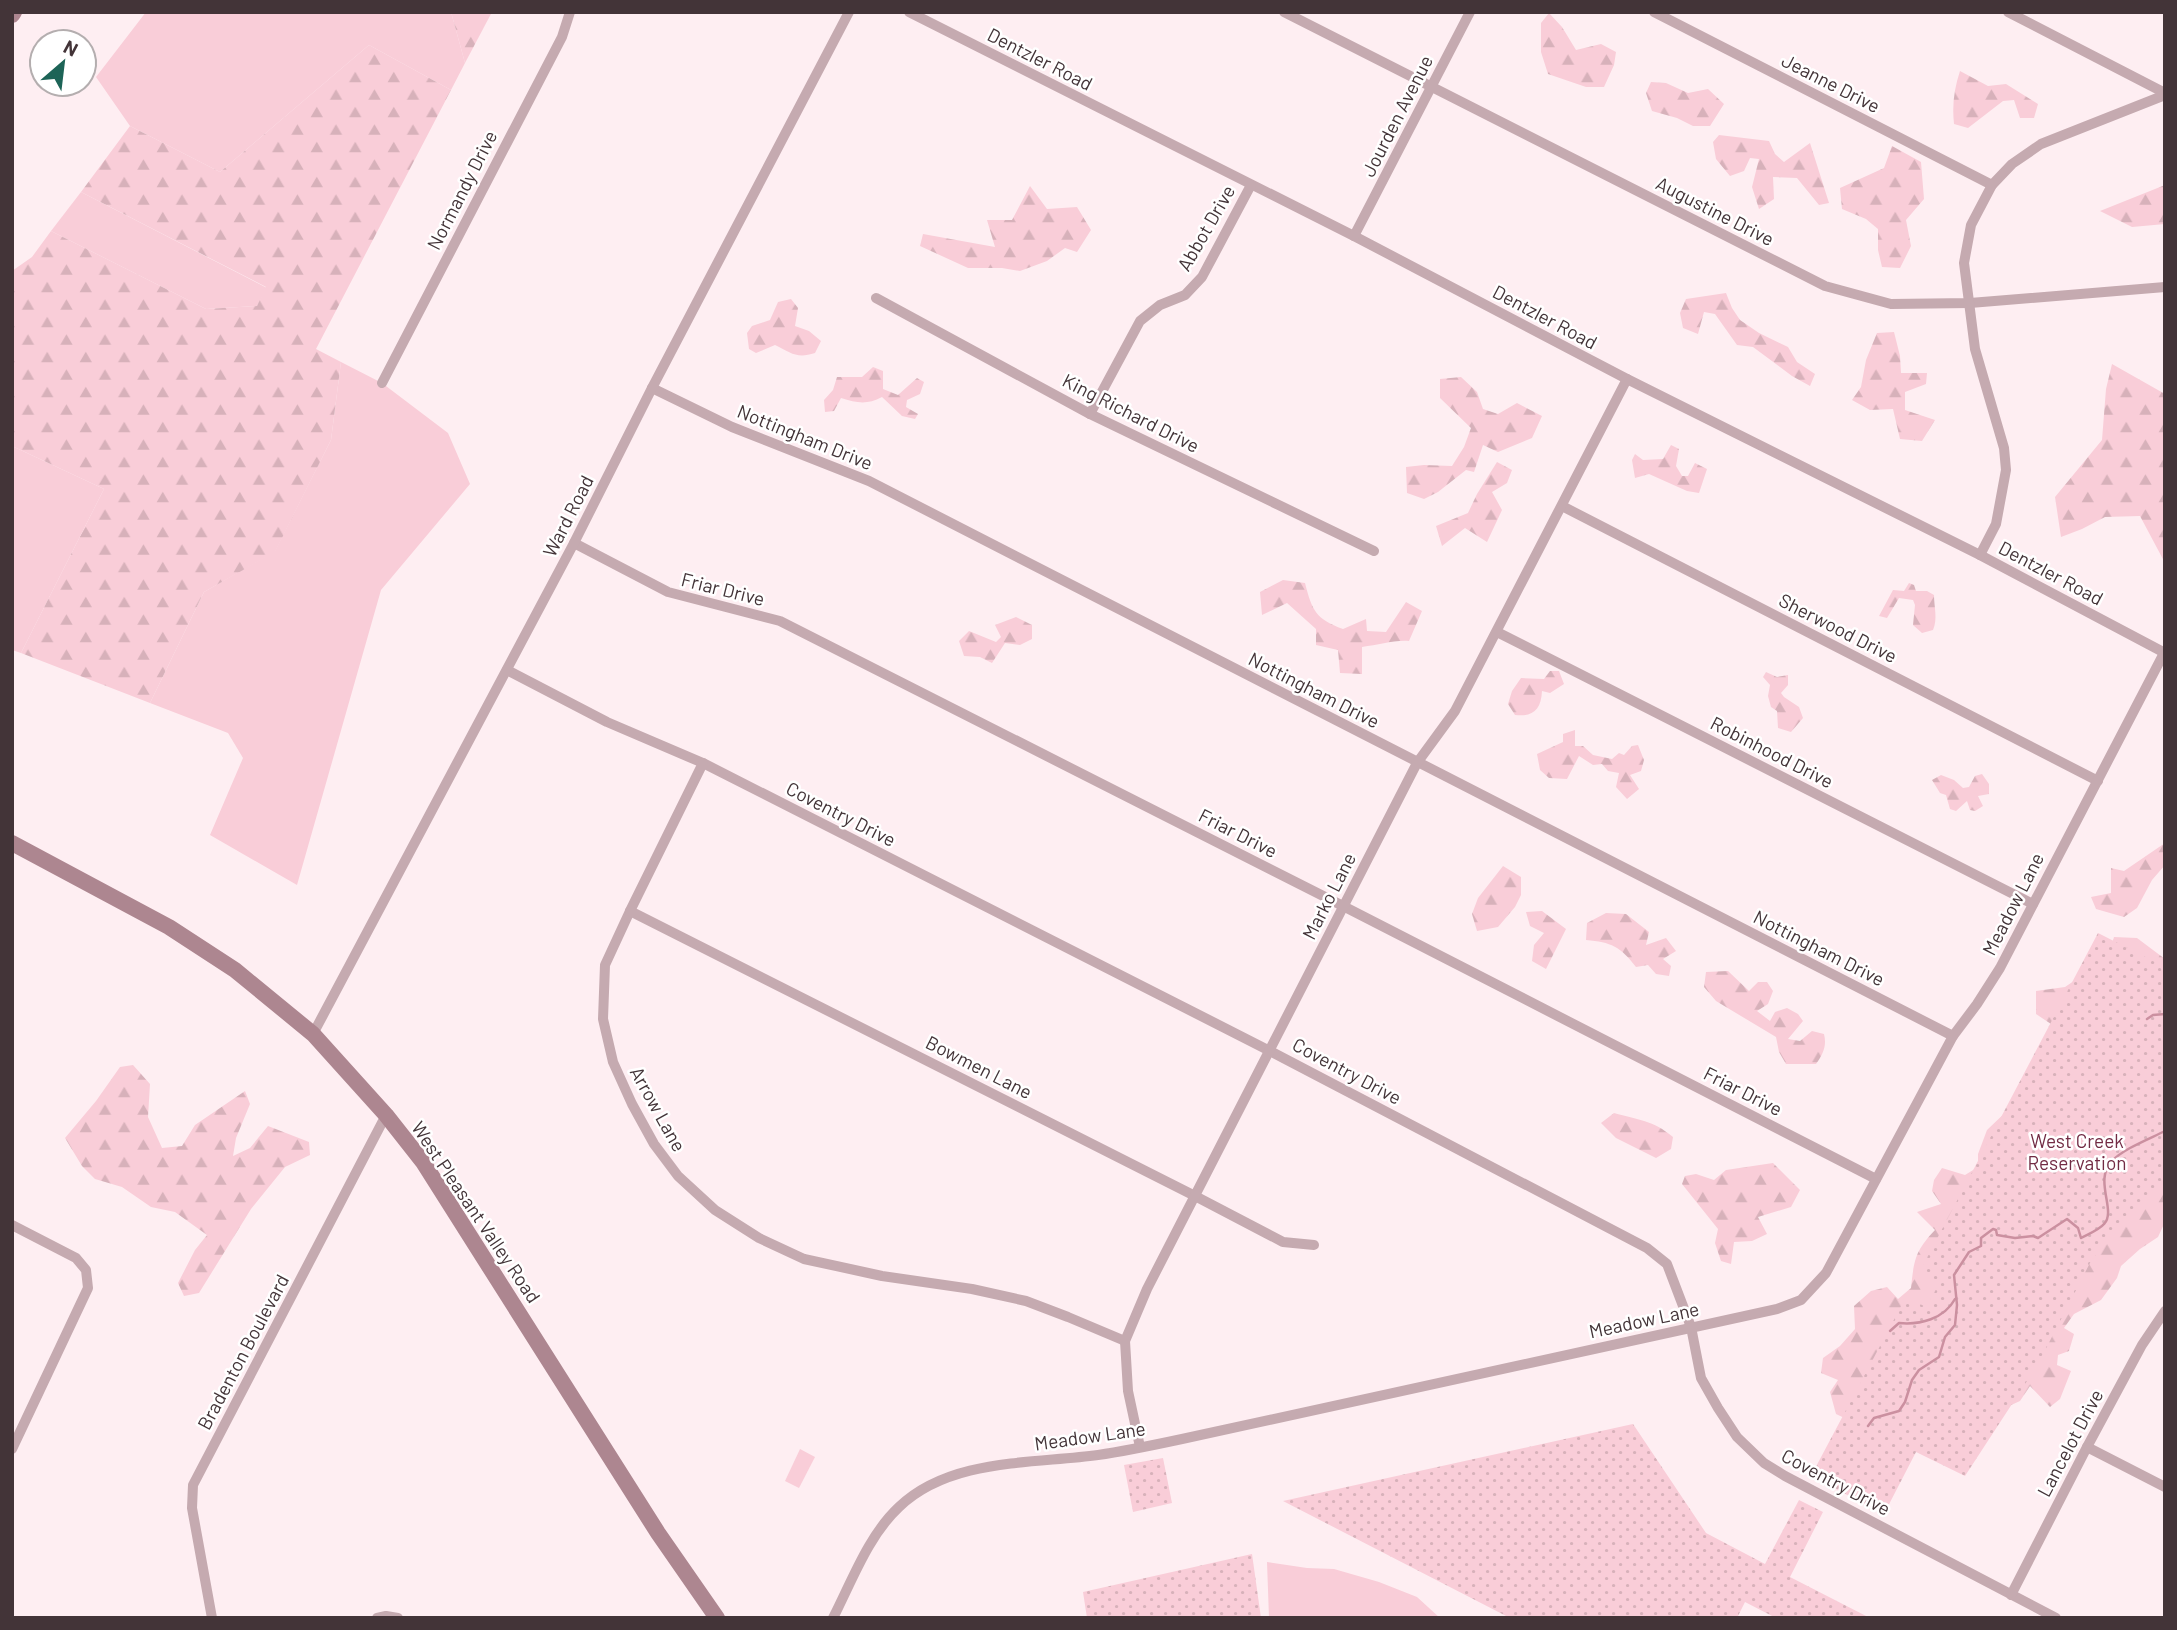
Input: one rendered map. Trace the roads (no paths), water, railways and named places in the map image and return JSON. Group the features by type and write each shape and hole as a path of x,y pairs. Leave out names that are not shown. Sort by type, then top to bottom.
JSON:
{"main road":[{"name":"West Pleasant Valley Road","path":"12,843 169,927 235,970 313,1034 386,1115 423,1162 658,1533 717,1618"}],"street":[{"name":"Normandy Drive","path":"382,383 562,37 570,12"},
{"name":"Ward Road","path":"313,1034 574,543 849,12"},
{"name":"Dentzler Road","path":"909,12 1354,236 1627,379 1980,555 2164,653"},
{"name":"Augustine Drive","path":"1284,12 1825,286 1891,304 1970,303 2165,287"},
{"name":"Jourden Avenue","path":"1354,236 1470,12"},
{"name":"Jeanne Drive","path":"1654,12 1992,185"},
{"path":"2008,12 2165,94"},
{"path":"1980,555 1996,524 2006,470 2004,448 1975,349 1964,263 1970,225 1992,185 2012,164 2041,144 2165,94"},
{"name":"Abbot Drive","path":"1090,414 1140,321 1160,305 1185,295 1202,277 1251,185"},
{"name":"King Richard Drive","path":"876,298 1090,414 1374,551"},
{"name":"Marko Lane","path":"1140,1447 1128,1391 1125,1341 1147,1289 1417,763 1455,711 1627,379"},
{"name":"Nottingham Drive","path":"652,388 732,427 869,481 1953,1036"},
{"name":"Sherwood Drive","path":"1562,506 2098,781"},
{"name":"Friar Drive","path":"574,543 668,593 780,621 1876,1180"},
{"name":"Robinhood Drive","path":"1497,632 2033,904"},
{"name":"Meadow Lane","path":"832,1618 876,1536 899,1507 950,1477 990,1467 1098,1455 1140,1447 1777,1309 1801,1300 1826,1273 1953,1036 2000,968 2164,653"},
{"name":"Coventry Drive","path":"507,670 607,722 703,763 1270,1051 1647,1248 1667,1264 1690,1327 1701,1378 1737,1437 1764,1463 2056,1618"},
{"name":"Arrow Lane","path":"703,763 605,965 603,1019 613,1062 654,1144 678,1176 715,1210 759,1238 804,1259 882,1276 972,1289 1026,1301 1125,1341"},
{"name":"Bowmen Lane","path":"629,911 1283,1242 1314,1245"},
{"name":"Bradenton Boulevard","path":"212,1618 192,1508 193,1485 386,1115"},
{"path":"12,1225 76,1258 86,1270 88,1287 12,1449"},
{"name":"Lancelot Drive","path":"2011,1595 2142,1345 2165,1311"},
{"path":"2087,1447 2165,1487"},
{"path":"377,1618 398,1618"}],"waterway":[{"path":"2147,1019 2153,1015 2165,1014"},
{"path":"1868,1426 1874,1418 1899,1411 1919,1370 1939,1357 1945,1337 1955,1325 1957,1305 1954,1275 1969,1252 1981,1246 1981,1238 1993,1229 1997,1235 2038,1238 2067,1219 2078,1228 2081,1238 2096,1230 2107,1218 2105,1177 2112,1161 2129,1148 2165,1131"},
{"path":"1890,1331 1899,1323 1923,1322 1938,1316 1955,1299"}],"park label":[{"name":"West Creek Reservation","path":"2077,1152"}]}
